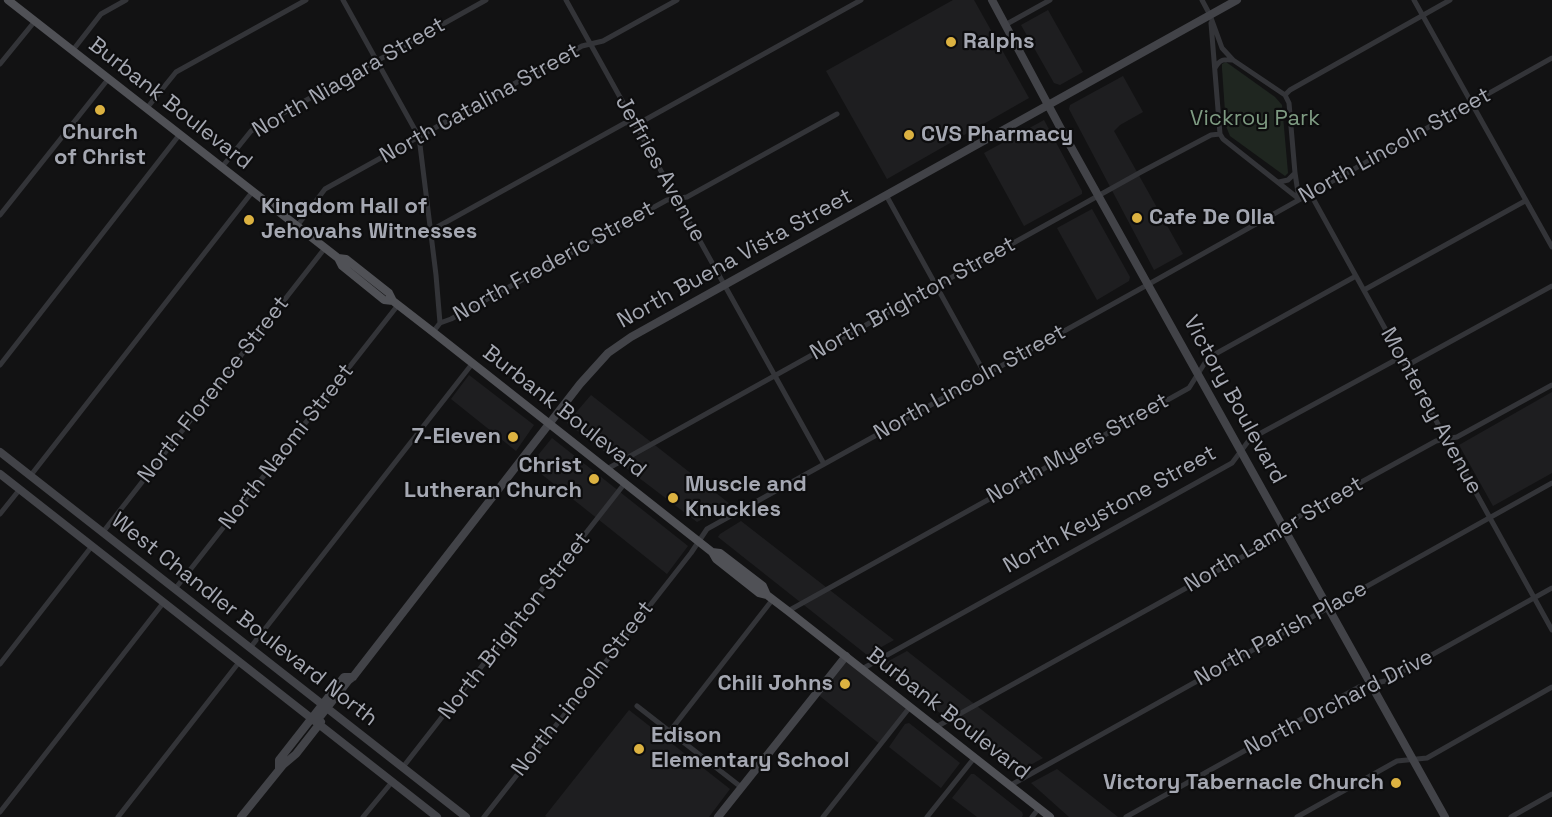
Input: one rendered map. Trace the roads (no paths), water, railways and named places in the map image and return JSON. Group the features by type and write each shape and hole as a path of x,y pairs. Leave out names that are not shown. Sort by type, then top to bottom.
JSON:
{"main road":[{"name":"Burbank Boulevard","path":"8,0 338,258 346,259 472,364 712,552 720,554 763,586 770,597 1050,817"},
{"name":"Victory Boulevard","path":"992,0 1048,105 1445,817"},
{"name":"North Buena Vista Street","path":"241,817 281,767 279,760 353,681 354,675 520,459 580,383 608,353 631,337 1237,0"},
{"name":"West Chandler Boulevard North","path":"0,452 466,817"},
{"path":"0,474 437,817"},
{"path":"718,817 846,656"}],"street":[{"path":"73,50 101,14 126,0"},
{"path":"147,108 176,72 306,0"},
{"path":"343,0 419,137 440,323"},
{"name":"North Niagara Street","path":"222,167 251,131 486,0"},
{"name":"Jeffries Avenue","path":"567,0 824,464"},
{"name":"North Catalina Street","path":"297,226 325,189 582,46 603,41 677,0"},
{"path":"430,231 625,123 643,121 861,0"},
{"path":"1005,25 1050,0"},
{"path":"1202,0 1222,48 1233,60 1285,96 1289,103 1299,199"},
{"path":"1414,0 1552,247"},
{"path":"1285,96 1290,90 1450,0"},
{"path":"1210,15 1220,134 1223,139 1299,199"},
{"path":"0,64 35,21"},
{"name":"North Lincoln Street","path":"484,817 691,553 706,529 1552,58"},
{"path":"1215,68 1223,59 1233,60"},
{"path":"0,215 109,78"},
{"name":"North Frederic Street","path":"433,332 440,323 667,200 687,197 837,114"},
{"path":"0,365 180,134"},
{"name":"North Brighton Street","path":"608,469 1099,196 1211,135 1220,134"},
{"path":"1279,182 1288,180 1295,173"},
{"path":"31,476 253,191"},
{"name":"Monterey Avenue","path":"1310,193 1552,630"},
{"path":"886,195 985,374"},
{"path":"1365,290 1525,201"},
{"name":"North Florence Street","path":"103,532 325,248"},
{"name":"North Myers Street","path":"788,611 1189,388 1208,358 1356,276"},
{"path":"1406,366 1552,286"},
{"name":"North Naomi Street","path":"175,589 396,303"},
{"name":"North Keystone Street","path":"862,669 1232,463 1250,439 1401,357"},
{"path":"250,648 472,364"},
{"name":"North Lamer Street","path":"936,727 1287,532 1296,518 1438,440 1457,437 1552,385"},
{"name":"North Brighton Street","path":"403,767 625,483"},
{"name":"North Parish Place","path":"1011,785 1552,483"},
{"path":"0,514 20,489"},
{"path":"0,664 92,546"},
{"name":"North Orchard Drive","path":"1126,817 1359,687 1385,681 1552,588"},
{"path":"670,732 770,597"},
{"path":"0,812 165,602"},
{"path":"118,817 240,661"},
{"path":"1297,817 1398,761 1427,758 1552,687"},
{"path":"637,706 741,787"},
{"path":"823,817 910,706"},
{"path":"927,817 975,757"},
{"path":"363,817 392,782"},
{"path":"1511,817 1552,794"},
{"path":"1032,817 1039,808"}],"place":[{"name":"Ralphs","path":"951,42"},
{"name":"Church of Christ","path":"100,110"},
{"name":"CVS Pharmacy","path":"909,135"},
{"name":"Cafe De Olla","path":"1137,218"},
{"name":"Kingdom Hall of Jehovahs Witnesses","path":"249,220"},
{"name":"7-Eleven","path":"513,437"},
{"name":"Christ Lutheran Church","path":"594,479"},
{"name":"Muscle and Knuckles","path":"673,498"},
{"name":"Chili Johns","path":"845,684"},
{"name":"Edison Elementary School","path":"639,749"},
{"name":"Victory Tabernacle Church","path":"1396,783"}],"park label":[{"name":"Vickroy Park","path":"1255,119"}]}
